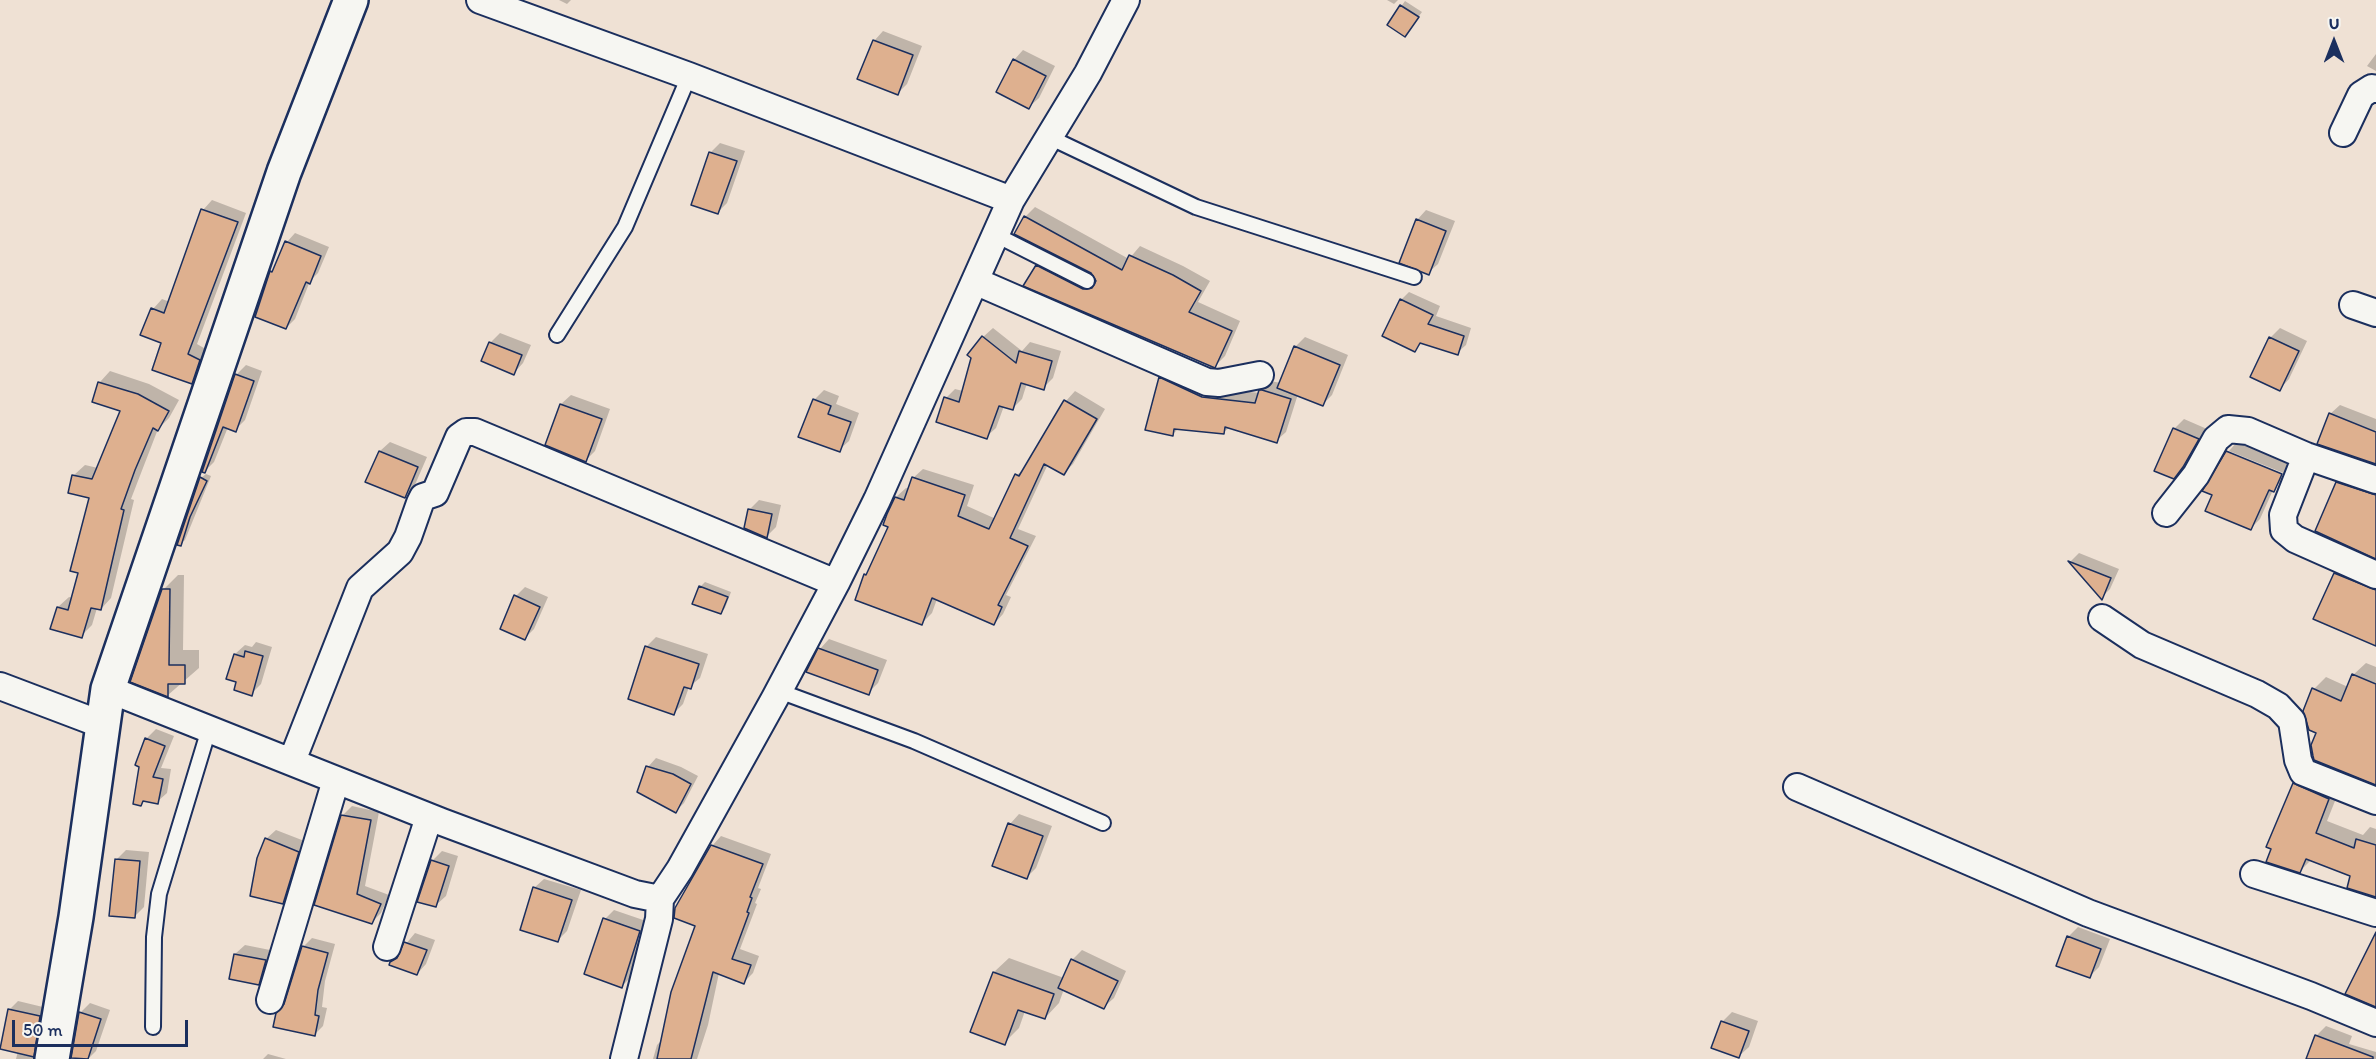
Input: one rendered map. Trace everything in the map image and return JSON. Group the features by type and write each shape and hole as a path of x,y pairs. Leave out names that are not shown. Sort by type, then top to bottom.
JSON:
{"street":[{"path":"51,1059 76,917 108,689 284,172 351,0"},
{"path":"480,0 689,76 1011,200"},
{"path":"624,1059 659,919 660,899 680,869 836,583 877,500 1011,200 1088,73 1126,0"},
{"path":"2343,134 2361,95 2372,88 2376,89"},
{"path":"975,280 1207,381 1219,383 1260,375"},
{"path":"2166,513 2196,475 2216,439 2228,429 2248,431 2306,456 2376,480"},
{"path":"292,761 360,588 370,576 400,552 423,497 435,493 459,437 466,432 476,432 836,583"},
{"path":"2306,456 2283,515 2284,530 2295,539 2376,575"},
{"path":"2102,618 2142,645 2257,694 2278,706 2292,721 2298,760 2303,772 2376,801"},
{"path":"0,686 103,725"},
{"path":"108,689 429,817 635,894 660,899"},
{"path":"270,1000 336,780"},
{"path":"1797,787 2088,913 2311,996 2376,1023"},
{"path":"387,947 429,817"},
{"path":"2254,874 2376,913"}],"lane":[{"path":"557,335 625,227 689,76"},
{"path":"1049,137 1196,207 1414,278"},
{"path":"996,235 1087,280"},
{"path":"779,691 914,741 1103,822"},
{"path":"153,1027 154,937 159,894 209,729"}],"building":[{"path":"1400,5 1419,17 1405,37 1387,25"},
{"path":"873,40 913,55 898,95 857,79"},
{"path":"1013,59 1046,76 1029,109 996,92"},
{"path":"709,152 737,161 718,214 691,205"},
{"path":"201,209 238,222 188,354 200,360 192,384 152,370 161,343 140,335 151,308 164,313"},
{"path":"1024,216 1122,270 1129,255 1201,291 1189,312 1232,331 1215,368 1023,286 1036,265 1083,289 1092,288 1096,281 1091,273 1014,234"},
{"path":"1416,219 1446,231 1429,275 1399,263"},
{"path":"285,241 321,256 310,284 306,282 286,329 255,317 270,271 272,272"},
{"path":"1400,299 1433,315 1428,324 1464,336 1458,355 1420,343 1415,352 1382,336"},
{"path":"982,336 1016,363 1019,351 1052,361 1044,390 1021,383 1013,410 999,406 987,439 936,422 944,397 959,402 971,358 967,355"},
{"path":"2269,337 2299,351 2280,391 2250,377"},
{"path":"489,342 522,355 514,375 481,361"},
{"path":"1294,346 1340,365 1323,406 1277,388"},
{"path":"235,374 254,381 236,432 223,427 205,473 202,472"},
{"path":"1159,377 1202,397 1255,403 1259,390 1262,390 1291,399 1277,443 1225,427 1224,434 1174,429 1173,436 1145,430"},
{"path":"98,382 138,394 169,411 158,431 153,428 135,470 121,509 124,510 101,610 91,608 82,638 50,629 57,607 68,610 78,573 70,571 89,498 68,493 72,475 92,479 120,411 92,402"},
{"path":"813,399 831,406 828,414 851,422 840,452 798,437"},
{"path":"1064,400 1097,419 1064,475 1044,464 1010,538 1028,546 998,605 1002,607 994,625 932,598 922,625 855,600 864,574 866,575 888,527 883,525 887,514 895,497 904,500 912,477 965,495 958,516 989,529 1015,474 1019,476"},
{"path":"560,404 602,419 586,462 545,445"},
{"path":"2329,413 2376,432 2376,464 2317,444"},
{"path":"2173,428 2199,439 2174,479 2154,471"},
{"path":"379,451 418,467 405,498 365,482"},
{"path":"2226,451 2282,474 2274,492 2269,490 2251,530 2205,511 2212,495 2202,491"},
{"path":"200,477 207,481 190,517 181,546 177,545"},
{"path":"2336,482 2376,495 2376,559 2315,531"},
{"path":"748,509 772,514 767,538 744,528"},
{"path":"2068,561 2111,578 2102,600"},
{"path":"2334,573 2376,590 2376,646 2313,619"},
{"path":"699,586 728,597 721,614 692,604"},
{"path":"162,589 170,589 169,665 185,665 185,684 168,684 168,697 130,682"},
{"path":"514,595 540,607 525,640 500,629"},
{"path":"645,646 699,664 691,689 684,687 674,715 628,699"},
{"path":"818,648 878,670 869,695 806,672"},
{"path":"245,651 263,656 252,696 234,690 236,682 226,679 234,654 244,657"},
{"path":"2352,674 2376,684 2376,785 2314,760 2311,745 2316,733 2309,730 2303,711 2312,688 2341,701"},
{"path":"145,738 165,746 153,777 163,779 158,804 143,801 141,806 133,804 139,767 135,765"},
{"path":"646,766 673,774 691,784 676,813 637,792"},
{"path":"2293,783 2329,799 2316,833 2354,848 2356,839 2376,845 2376,897 2347,888 2350,876 2306,859 2300,873 2266,862 2271,849 2266,847"},
{"path":"341,815 371,820 357,894 381,904 372,924 314,905"},
{"path":"1008,823 1043,836 1027,879 992,866"},
{"path":"265,838 299,852 283,904 250,896 257,858"},
{"path":"711,845 763,864 750,897 752,898 747,912 749,913 732,959 751,965 744,984 713,972 691,1059 657,1059 671,992 695,926 674,918 675,908"},
{"path":"115,859 140,861 135,918 109,916"},
{"path":"431,860 449,866 436,907 417,902"},
{"path":"533,887 572,900 558,942 520,930"},
{"path":"603,918 640,931 622,988 584,974"},
{"path":"2376,932 2376,1007 2345,994"},
{"path":"2067,936 2101,949 2090,978 2056,966"},
{"path":"404,942 427,950 417,975 389,965 397,958"},
{"path":"302,946 328,953 318,990 315,1015 319,1016 315,1036 273,1027 276,1013 284,1004"},
{"path":"234,954 266,960 259,985 229,979"},
{"path":"1071,959 1118,981 1104,1009 1058,988"},
{"path":"993,972 1054,994 1045,1019 1018,1010 1005,1045 970,1032"},
{"path":"8,1009 40,1016 34,1057 0,1049"},
{"path":"79,1012 101,1019 88,1059 71,1058"},
{"path":"1721,1021 1749,1031 1739,1058 1711,1048"},
{"path":"2315,1035 2373,1057 2373,1059 2306,1059"}]}
